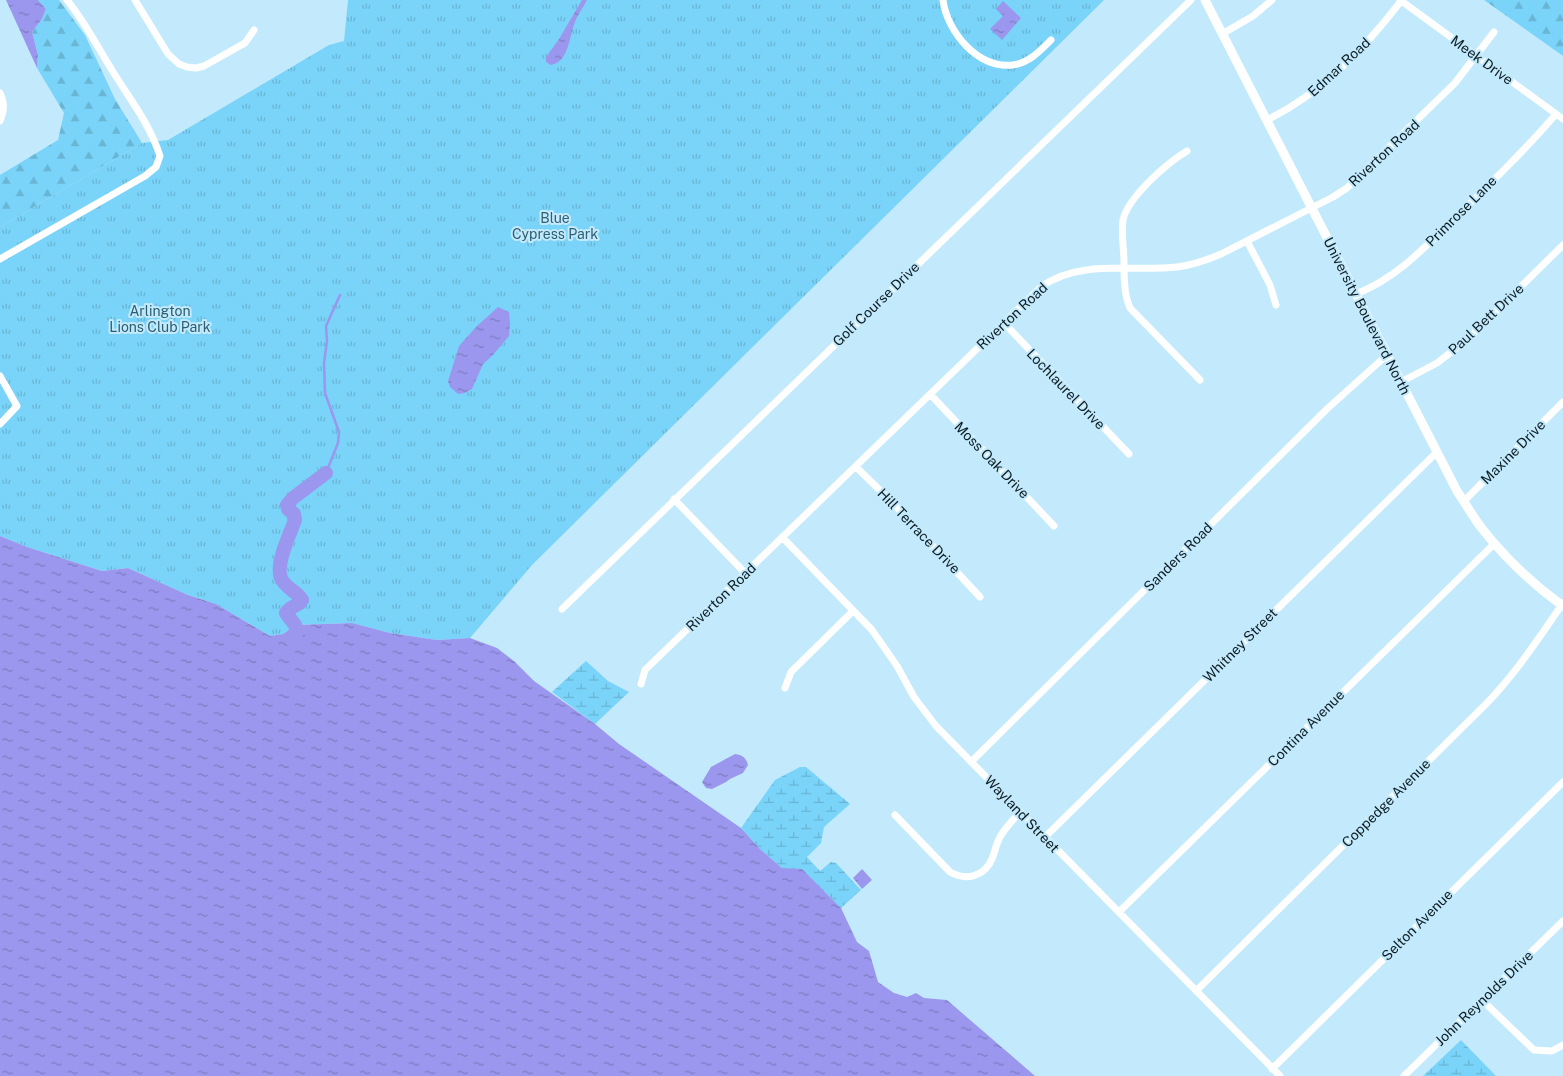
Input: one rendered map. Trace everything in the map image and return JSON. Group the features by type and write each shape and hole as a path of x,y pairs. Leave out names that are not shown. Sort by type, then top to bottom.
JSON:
{"street":[{"path":"0,259 145,176 156,167 160,156 143,116 67,0"},
{"path":"135,0 168,54 179,64 187,67 196,68 204,66 246,42 254,30"},
{"path":"943,0 949,22 956,34 967,46 988,60 1014,65 1032,57 1051,40"},
{"name":"Golf Course Drive","path":"562,609 1191,0"},
{"name":"University Boulevard North","path":"1205,0 1457,491 1478,524 1494,544 1526,578 1563,605"},
{"path":"1222,34 1253,16 1272,0"},
{"name":"Meek Drive","path":"1401,0 1563,119"},
{"name":"Edmar Road","path":"1267,120 1295,106 1326,82 1364,46 1401,0"},
{"name":"Riverton Road","path":"641,684 645,670 1036,291 1062,276 1093,269 1158,268 1190,265 1221,254 1347,188 1463,75 1494,32"},
{"path":"0,93 4,103 4,112 0,121"},
{"name":"Primrose Lane","path":"1356,294 1384,280 1414,259 1556,114"},
{"path":"1187,151 1168,164 1133,199 1126,209 1122,225 1124,269 1126,300 1130,308 1200,380"},
{"path":"1247,241 1270,285 1276,305"},
{"name":"Paul Bett Drive","path":"1401,382 1437,363 1468,339 1563,245"},
{"name":"Lochlaurel Drive","path":"1004,324 1129,454"},
{"name":"Sanders Road","path":"971,762 1328,408 1387,355"},
{"path":"0,376 17,406 0,424"},
{"name":"Moss Oak Drive","path":"930,394 1054,526"},
{"name":"Maxine Drive","path":"1464,501 1563,402"},
{"name":"Whitney Street","path":"1045,837 1436,452"},
{"name":"Hill Terrace Drive","path":"856,467 890,500 980,597"},
{"path":"674,499 746,574"},
{"name":"Wayland Street","path":"782,537 872,630 883,644 926,714 1280,1076"},
{"name":"Contina Avenue","path":"1119,912 1494,544"},
{"name":"Coppedge Avenue","path":"1196,991 1507,682 1563,605"},
{"path":"785,688 791,672 853,611"},
{"name":"Selton Avenue","path":"1272,1068 1563,782"},
{"path":"895,815 950,872 957,876 970,877 983,872 989,865 1002,833 1020,812"},
{"name":"John Reynolds Drive","path":"1404,1076 1563,921"},
{"path":"1482,1000 1534,1050 1552,1051 1563,1045"}],"green space":[{"path":"38,0 59,0 85,35 115,99 142,143 0,227 0,175 58,140 64,113 37,68 38,55 32,32 42,19 46,9"},
{"name":"Blue Cypress Park","path":"348,0 1104,0 532,565 470,638 437,640 390,633 351,623 295,625 283,634 270,636 216,604 188,595 128,568 102,571 27,547 0,536 0,227 142,143 168,140 329,45 344,41"},
{"path":"1484,0 1563,0 1563,56"},
{"path":"586,661 608,681 629,692 595,724 552,692"},
{"path":"800,767 806,767 850,804 824,827 821,843 807,857 820,871 831,862 836,863 861,890 841,908 824,891 782,868 760,849 741,828 775,780"},
{"path":"1461,1040 1496,1076 1423,1076"}],"water":[{"path":"6,0 38,0 46,9 42,19 32,32 38,55 37,68"},
{"path":"582,0 587,0 575,22 564,55 557,63 551,65 546,62 546,57"},
{"path":"1003,1 1021,18 1002,40 990,29 1003,16 996,9"},
{"path":"498,307 509,312 509,336 483,364 472,389 458,394 450,387 448,381 459,346"},
{"path":"0,536 27,547 102,571 128,568 188,595 216,604 270,636 283,634 295,625 352,623 390,633 437,640 470,638 497,648 514,661 534,681 595,724 619,744 741,828 760,849 782,868 802,869 841,908 857,942 869,951 878,982 894,993 907,997 916,993 924,998 947,1000 1035,1076 0,1076"},
{"path":"735,754 742,756 748,765 743,773 712,789 706,788 702,782 711,767"},
{"path":"862,869 872,880 862,889 853,878"}],"waterway":[{"path":"326,473 338,443 339,432 325,393 326,326 340,295"},
{"path":"292,640 297,632 295,625 286,613 302,600 283,581 280,572 281,557 295,520 294,514 288,509 287,505 293,498 326,473"}],"park label":[{"name":"Arlington Lions Club Park","path":"160,320"}]}
